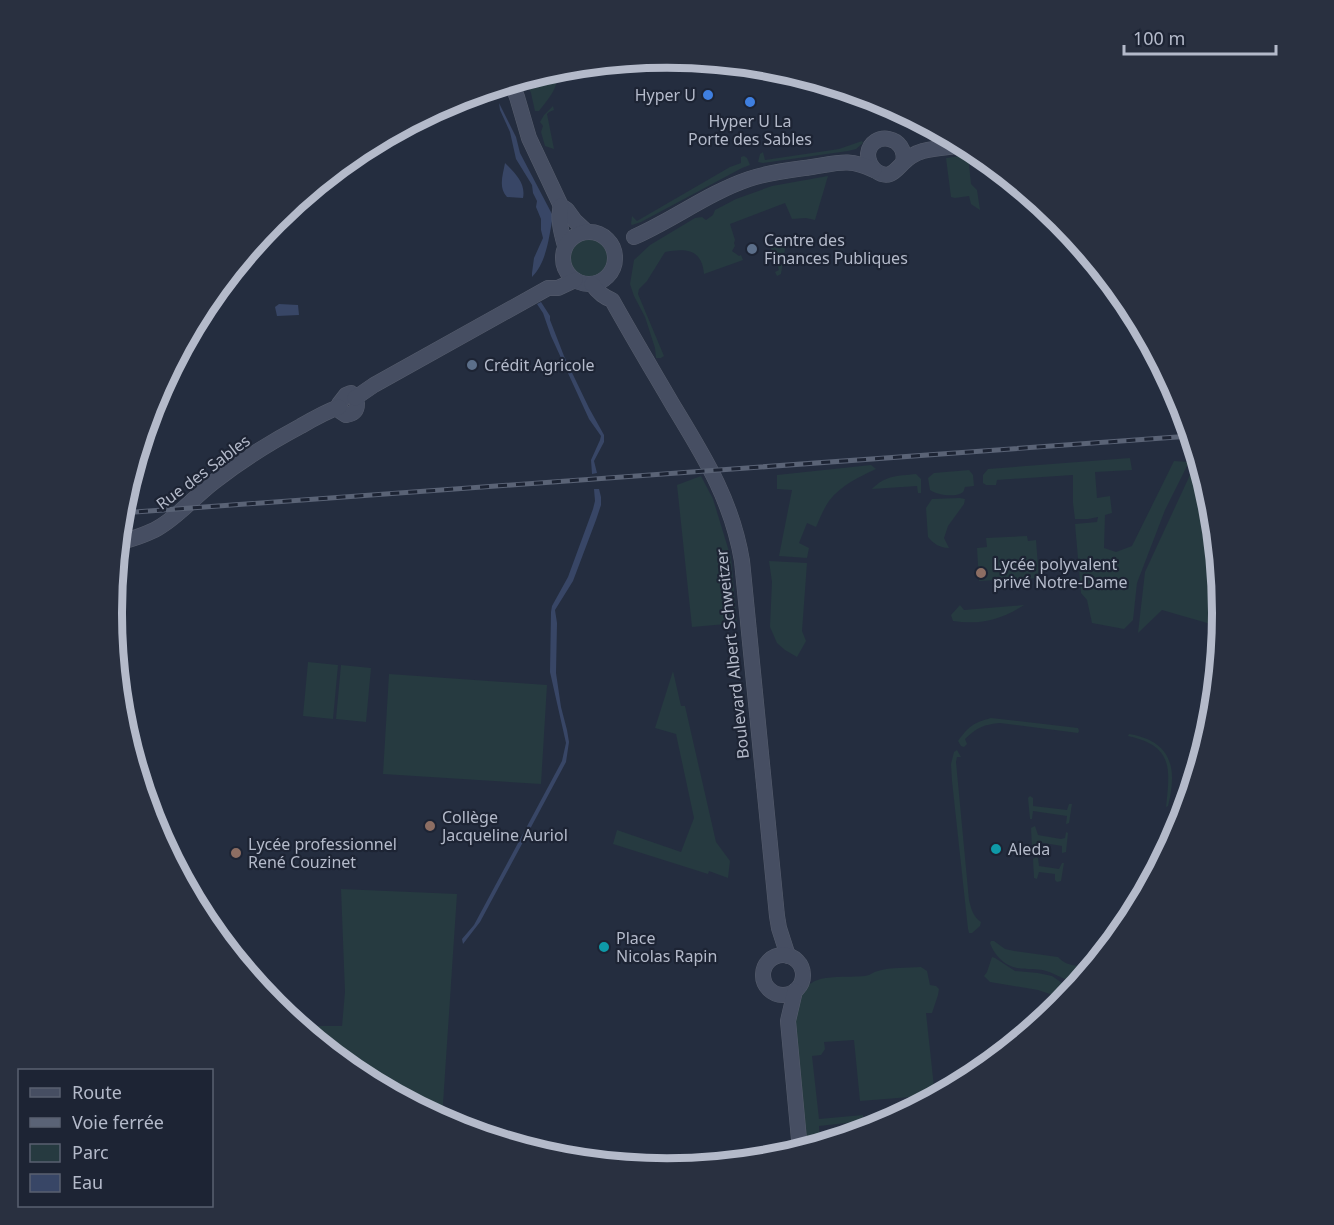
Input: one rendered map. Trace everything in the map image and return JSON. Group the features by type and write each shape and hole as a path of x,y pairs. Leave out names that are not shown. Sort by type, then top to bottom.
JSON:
{"main road":[{"path":"514,90 529,138 561,206 587,232"},
{"path":"851,161 883,139 892,139 921,151"},
{"path":"898,143 904,153 903,163"},
{"path":"872,146 868,155 874,170"},
{"path":"606,238 634,237 720,191 749,179 781,171 851,161 881,173 893,173 921,151 950,147"},
{"path":"548,288 549,279 564,254 574,236 594,232 606,238 611,243 615,257 613,269 598,283 580,283 569,275 564,254 559,210 561,206"},
{"path":"615,257 632,243 634,237"},
{"name":"Boulevard Albert Schweitzer","path":"609,274 612,300 712,470 733,522 742,561 779,928 788,956"},
{"name":"Rue des Sables","path":"127,540 157,529 216,480 284,435 339,407 340,400 346,395 351,393 356,398 374,385 548,288 558,288 575,280"},
{"name":"Boulevard Albert Schweitzer","path":"592,284 606,298 612,300"},
{"name":"Boulevard Albert Schweitzer","path":"771,960 779,928"},
{"path":"773,993 788,995 795,991 802,982 802,969 795,959 782,955 771,960 764,972 766,986 773,993 788,1021"},
{"path":"795,991 788,1021 799,1141"}],"green space":[{"path":"557,79 553,91 539,111 535,111 528,86"},
{"path":"553,106 554,110 547,114 554,149 545,146 541,132 543,126 540,122"},
{"path":"862,141 863,143 856,149 848,151 758,162 763,152 765,160 839,149"},
{"path":"744,156 750,165 641,222 631,224 632,216 637,221 730,167 741,163 741,157"},
{"path":"964,156 968,158 971,184 977,190 980,210 971,204 969,196 951,197 946,158"},
{"path":"828,176 815,220 792,219 785,203 730,224 735,240 732,251 741,255 743,260 704,274 700,259 692,252 680,250 665,252 647,281 639,289 638,294 664,356 656,358 645,317 630,284 634,260 650,245 695,218 702,217 706,220 713,215 715,210 736,199 772,186"},
{"path":"588,238 596,239 602,244 607,250 607,266 602,272 596,277 588,278 580,277 574,272 569,266 568,258 569,250 574,244 580,239"},
{"path":"786,243 781,274 777,276 775,272 779,270 770,246"},
{"path":"1130,458 1132,470 1095,472 1097,498 1110,496 1112,513 1105,515 1104,548 1116,552 1132,546 1174,461 1189,462 1165,510 1137,583 1133,620 1124,629 1092,623 1087,600 1081,593 1075,524 1097,522 1098,517 1075,519 1073,475 997,480 996,485 986,485 983,483 983,475 988,469"},
{"path":"871,465 876,469 851,482 834,495 825,507 816,527 807,523 799,543 809,548 807,558 779,556 792,490 777,489 777,475"},
{"path":"1193,469 1202,506 1207,541 1211,577 1212,624 1162,610 1138,633 1145,572"},
{"path":"969,470 973,475 974,486 965,487 960,494 946,495 930,490 928,478 934,473"},
{"path":"916,474 921,479 921,493 918,493 917,486 872,489 887,479"},
{"path":"701,476 713,499 731,558 737,623 692,627 677,485"},
{"path":"932,499 965,499 964,504 948,526 944,538 949,548 935,544 928,537 926,508"},
{"path":"1027,536 1028,541 1036,540 1039,578 979,581 977,548 987,547 986,538"},
{"path":"769,561 807,563 802,631 806,641 797,657 777,643 770,627 772,582"},
{"path":"960,605 964,610 1024,605 990,620 953,621 951,615"},
{"path":"308,662 338,665 333,719 303,716"},
{"path":"341,665 371,668 366,722 336,719"},
{"path":"673,671 681,706 685,706 716,842 730,861 728,878 709,871 708,874 613,844 617,830 681,852 694,818 676,734 655,728"},
{"path":"389,674 547,685 541,784 383,774"},
{"path":"991,718 1078,728 1079,731 1078,733 1000,723 981,727 965,739 967,744 964,747 961,746 958,741 969,728"},
{"path":"1129,734 1154,743 1168,758 1172,779 1168,806 1166,807 1168,770 1166,761 1154,746 1128,736"},
{"path":"957,750 961,757 957,757 956,762 969,900 974,915 981,922 972,933 969,933 968,929 952,781 951,764 954,752"},
{"path":"1030,796 1033,798 1033,806 1067,810 1069,804 1072,804 1069,823 1066,824 1067,816 1033,811 1032,819 1030,819 1028,798"},
{"path":"1035,826 1038,835 1061,839 1065,838 1066,832 1068,833 1066,852 1062,853 1062,846 1038,842 1035,849 1032,848 1031,828"},
{"path":"1036,857 1039,866 1059,869 1064,863 1061,881 1055,880 1055,874 1039,872 1037,879 1034,878 1033,859"},
{"path":"341,889 457,894 443,1109 364,1066 313,1026 342,1026 345,992"},
{"path":"994,941 1005,949 1014,951 1058,957 1062,961 1078,966 1078,970 1069,981 1046,971 1017,968 1000,959 990,943"},
{"path":"992,957 1015,971 1052,976 1065,985 1054,995 1038,990 990,982 984,976"},
{"path":"921,967 927,971 930,985 939,989 932,1013 926,1013 934,1087 916,1097 860,1101 854,1040 824,1042 825,1049 821,1055 812,1056 819,1119 863,1115 864,1121 819,1126 820,1136 805,1140 795,1018 803,991 818,980 865,976 888,969"}],"water":[{"path":"499,103 516,137 520,153 553,216 544,256 532,277 534,258 543,238 541,219 532,185 516,159 510,132"},
{"path":"505,163 521,183 523,198 507,197 504,193 502,181"},
{"path":"541,302 550,316 564,356 604,435 604,442 594,461 597,473 592,474 591,460 601,436 589,419 551,336 543,313 537,304"},
{"path":"279,304 298,305 299,315 277,316 275,307"},
{"path":"594,489 599,489 601,505 573,581 555,610 556,673 569,742 566,762 480,922 463,944 462,939 474,925 562,761 566,743 550,672 551,612 568,577 593,509"}],"railway":[{"path":"131,512 1183,437"}],"place":[{"name":"Hyper U","path":"708,95"},
{"name":"Hyper U La Porte des Sables","path":"750,102"},
{"name":"Centre des Finances Publiques","path":"752,249"},
{"name":"Crédit Agricole","path":"472,365"},
{"name":"Lycée polyvalent privé Notre-Dame","path":"981,573"},
{"name":"Collège Jacqueline Auriol","path":"430,826"},
{"name":"Aleda","path":"996,849"},
{"name":"Lycée professionnel René Couzinet","path":"236,853"},
{"name":"Place Nicolas Rapin","path":"604,947"}]}
